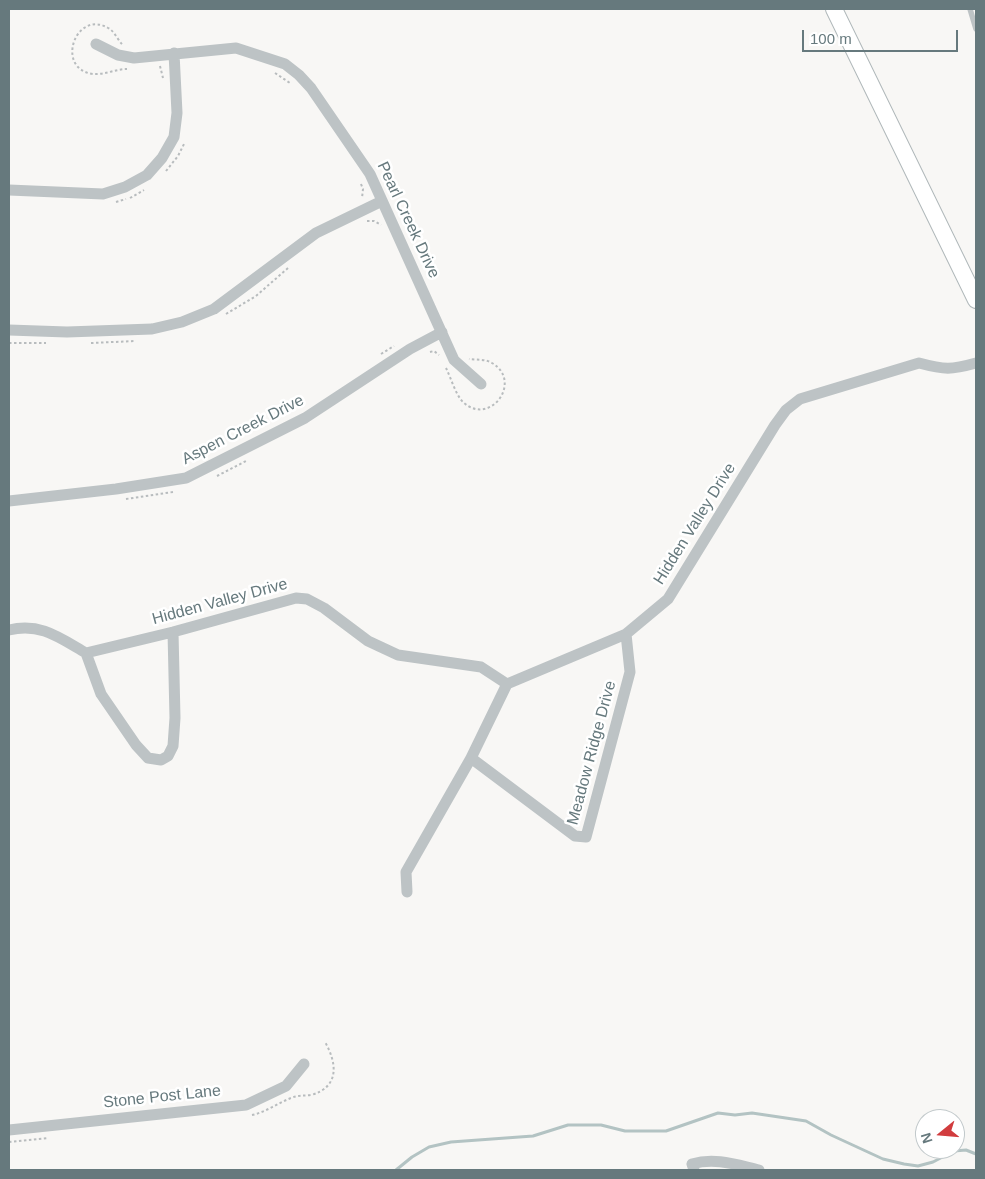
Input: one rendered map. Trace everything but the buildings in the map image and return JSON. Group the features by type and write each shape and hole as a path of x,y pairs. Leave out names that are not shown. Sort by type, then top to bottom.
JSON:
{"main road":[{"path":"834,9 976,300"}],"street":[{"name":"Pearl Creek Drive","path":"96,44 118,55 134,58 236,48 285,64 299,75 311,88 370,174 454,360 481,384"},
{"path":"9,190 103,194 125,187 147,175 162,158 174,137 178,113 174,53"},
{"path":"9,330 67,332 142,329 182,322 214,309 316,233 382,201"},
{"name":"Aspen Creek Drive","path":"9,501 116,490 186,478 305,418 410,349 442,332"},
{"name":"Hidden Valley Drive","path":"86,653 173,632 296,598 306,599 324,608 368,641 398,655 481,667 507,684 626,634 668,599 775,425 786,410 800,399 919,363 952,369 976,363"},
{"path":"9,630 21,627 52,633 86,653 101,694 136,745 148,758 161,760 168,756 173,746 175,718 173,632"},
{"name":"Meadow Ridge Drive","path":"471,758 574,836 586,837 630,672 626,634"},
{"path":"407,892 406,872 471,758 507,684"},
{"name":"Stone Post Lane","path":"9,1130 246,1105 286,1086 304,1064"},
{"path":"694,1170 692,1164 715,1160 759,1170"}],"lane":[{"path":"970,9 976,29"}],"path":[{"path":"160,66 164,82"},
{"path":"275,73 295,87"},
{"path":"164,173 178,156 184,142"},
{"path":"360,180 363,189 360,201"},
{"path":"113,203 133,197 146,188"},
{"path":"374,359 397,344"},
{"path":"435,352 437,348"}],"waterway":[{"path":"396,1170 412,1157 429,1147 451,1142 533,1136 568,1125 601,1125 625,1131 666,1131 718,1113 735,1115 752,1113 806,1121 883,1159 904,1164 918,1166 933,1162 954,1151 966,1150 976,1154"}]}
